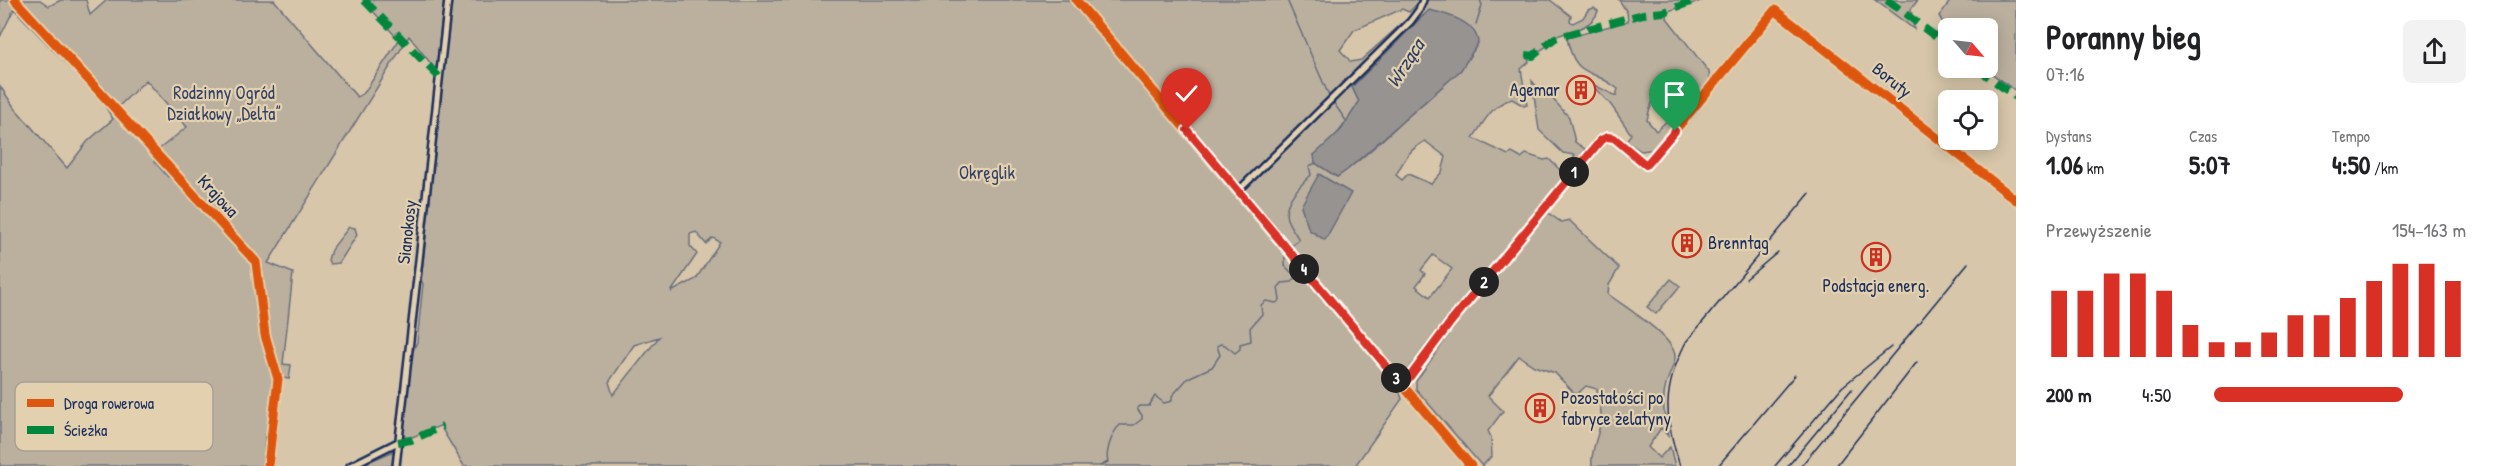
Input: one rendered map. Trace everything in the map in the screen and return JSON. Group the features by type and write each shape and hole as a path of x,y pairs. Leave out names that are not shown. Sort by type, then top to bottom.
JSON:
{"main road":[{"path":"1076,0 1471,466"}],"street":[{"name":"Krajowa","path":"15,0 256,262 265,334 278,379 268,466"},
{"name":"Sianokosy","path":"396,466 448,0"},
{"path":"1238,191 1410,22 1423,2"},
{"name":"Boruty","path":"1403,386 1450,323 1601,140 1607,137 1614,138 1646,165 1775,10 2016,200"},
{"path":"350,466 398,442"}],"green space":[{"path":"0,0 14,0 159,157 154,161 168,177 173,176 256,268 263,344 275,377 268,435 265,435 263,466 0,466 0,86 14,107 67,168 88,141 113,119 103,103 14,9 0,37"},
{"name":"Rodzinny Ogród Działkowy „Delta”","path":"24,0 40,0 49,6 61,0 86,0 90,15 107,0 274,0 357,97 364,93 399,40 363,0 444,0 436,70 409,36 268,263 293,273 283,364 291,365 289,379 279,377 270,341 262,264 158,150 187,127 146,80 117,108 31,16"},
{"name":"Okręglik","path":"451,0 1550,0 1571,16 1570,21 1573,23 1583,18 1588,10 1594,8 1598,11 1591,22 1571,32 1550,38 1552,43 1528,58 1529,62 1521,69 1527,105 1524,106 1512,99 1505,101 1489,114 1473,138 1508,155 1512,153 1521,158 1526,154 1544,160 1549,159 1565,175 1444,321 1397,384 1402,399 1355,466 464,466 442,429 442,425 407,439 403,434 412,353 417,342 423,284 421,280","holes":["1420,1 1418,9 1361,60 1351,62 1340,50 1354,30 1402,9 1409,12","1436,12 1463,22 1478,43 1463,65 1444,84 1363,157 1337,177 1314,155 1340,131 1359,102 1352,87 1422,16","1425,141 1446,157 1442,172 1431,184 1408,174 1402,180 1396,175 1405,159","696,232 706,244 713,238 720,242 696,279 671,292 697,254 690,246 690,234","1433,255 1452,269 1430,297 1416,286 1425,274 1421,270","659,337 613,395 609,382 634,345"]},
{"path":"1619,0 1704,0 1668,11 1667,18 1709,72 1710,82 1685,112 1683,103 1692,94 1688,86 1672,84 1655,97 1647,120 1656,131 1671,117 1679,120 1656,149 1641,151 1626,141 1631,134 1611,105 1590,83 1616,96 1618,89 1585,71 1570,51 1567,38 1628,21 1627,12"},
{"path":"1875,0 1918,0 1911,9 1914,29"},
{"path":"1951,0 2016,0 2016,91 1998,78 1998,18 1940,18 1939,16"},
{"path":"1532,81 1539,89 1542,87 1569,117 1575,142 1585,149 1576,163 1572,161 1575,155 1563,153 1539,130"},
{"path":"1548,213 1561,222 1569,220 1619,268 1609,285 1608,294 1659,332 1673,350 1675,358 1664,397 1668,436 1661,428 1648,447 1659,458 1670,447 1675,466 1592,466 1592,454 1601,418 1597,389 1586,386 1576,395 1555,373 1534,366 1519,356 1488,396 1503,411 1488,431 1491,437 1492,456 1482,466 1416,389 1416,381 1457,323"},
{"path":"349,227 355,228 357,235 339,263 330,264 328,260 331,250"},
{"path":"1671,279 1680,286 1656,314 1647,307"},
{"path":"394,451 392,466 359,466"}],"water":[{"path":"1429,10 1460,20 1467,24 1476,36 1478,43 1461,70 1337,177 1315,163 1314,155 1341,130 1359,102 1352,87"},
{"path":"1319,174 1351,193 1325,240 1309,230 1301,206"}],"waterway":[{"path":"1287,0 1330,98"},
{"name":"Wrząca","path":"1476,24 1482,5 1480,0"},
{"path":"1333,102 1347,122"},
{"name":"Wrząca","path":"1291,246 1299,240 1287,219 1287,206 1293,194 1311,175 1309,166 1316,163"},
{"name":"Wrząca","path":"1100,466 1108,462 1108,448 1117,428 1120,425 1134,425 1142,419 1137,409 1140,406 1149,406 1155,396 1164,403 1172,401 1172,396 1188,378 1212,367 1220,355 1217,346 1220,344 1235,353 1240,349 1240,344 1251,341 1250,328 1262,314 1261,305 1266,301 1276,303 1280,300 1278,288 1282,283 1292,282 1296,277 1285,266 1285,253"}],"railway":[{"path":"1680,466 1671,433 1668,403 1673,374 1686,342 1810,193"},
{"path":"1746,279 1778,252"},
{"path":"1801,466 1968,263"},
{"path":"1775,466 1842,387 1891,347"},
{"path":"1836,466 1917,362"},
{"path":"1718,466 1795,375"},
{"path":"1788,466 1852,389"}],"marked path":[{"path":"364,0 439,77"},
{"path":"1526,55 1533,56 1555,38 1643,14 1664,12 1696,0"},
{"path":"1887,0 1938,38"},
{"path":"1990,78 2016,97"},
{"path":"398,442 411,440 443,426"}],"cycle path":[{"path":"15,0 256,262 265,335 278,379 268,466"},
{"path":"1076,0 1471,466"},
{"path":"1403,386 1450,323 1601,140 1607,137 1614,138 1646,165 1775,10 2016,200"}],"place":[{"name":"Agemar","path":"1581,90"},
{"name":"Brenntag","path":"1687,243"},
{"name":"Podstacja energ.","path":"1876,257"},
{"name":"Pozostałości po fabryce żelatyny","path":"1540,408"}],"route":[{"path":"1187,130 1403,386 1450,323 1601,140 1607,137 1614,138 1646,165 1675,131"}]}
